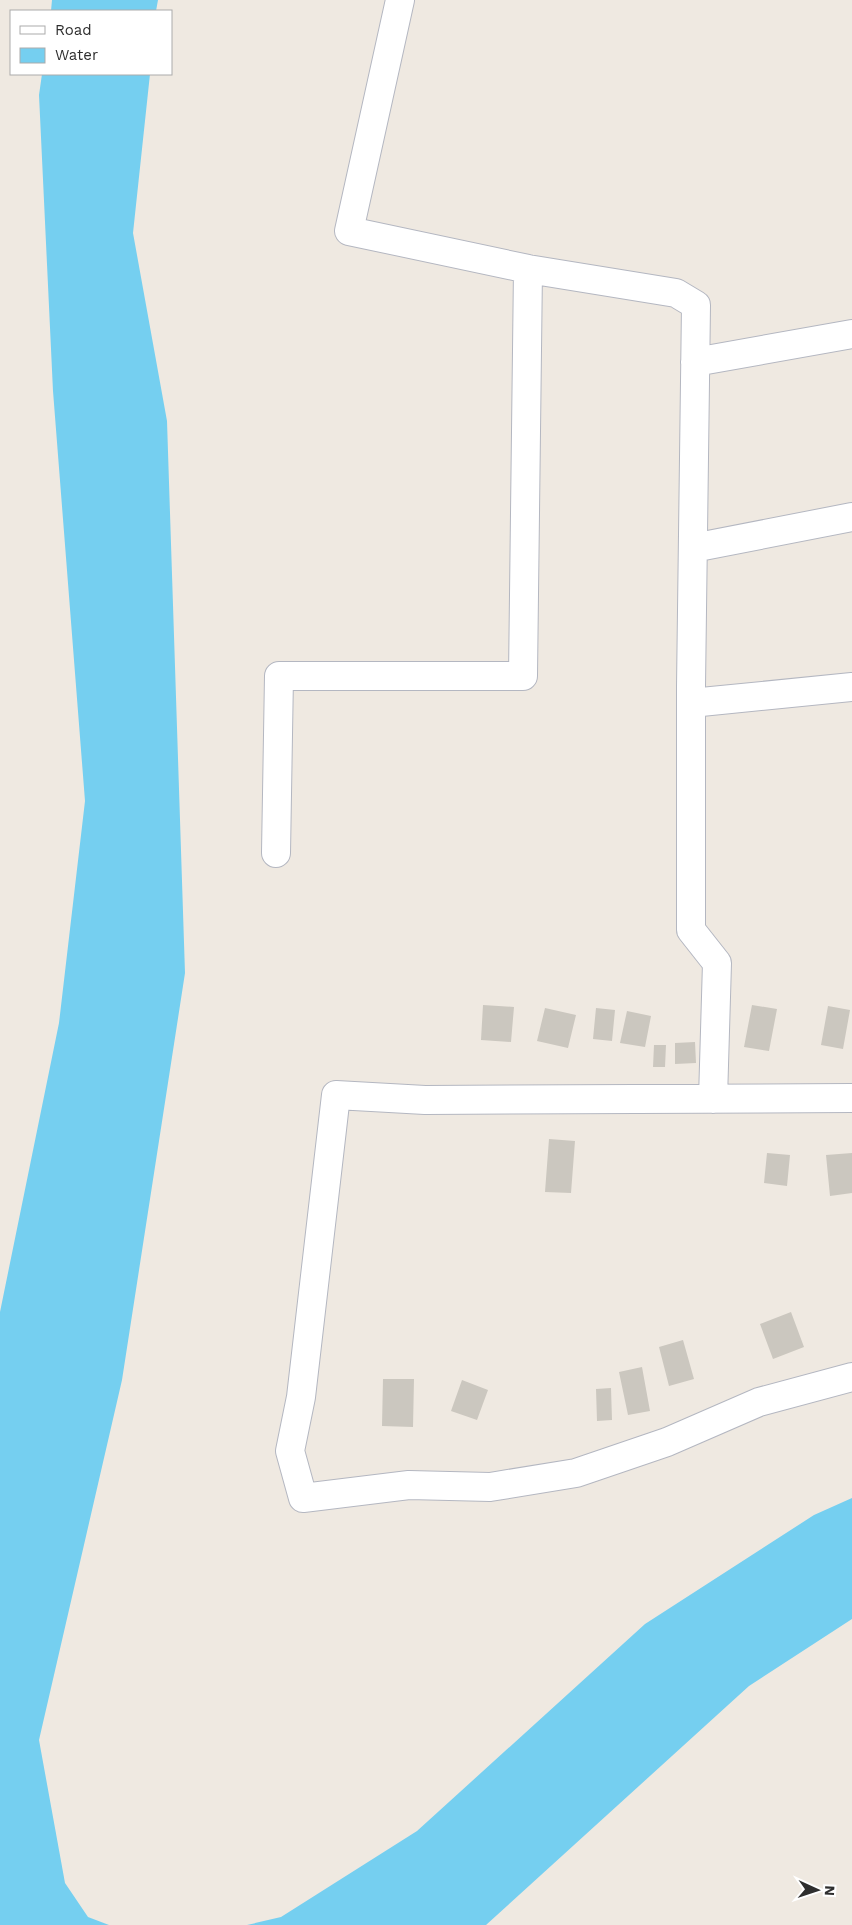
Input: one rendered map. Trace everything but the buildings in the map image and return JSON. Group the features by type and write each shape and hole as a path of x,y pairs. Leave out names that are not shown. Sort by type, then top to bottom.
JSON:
{"street":[{"path":"400,0 350,231 528,269 676,293 696,305 691,703 691,930 717,963 712,1099"},
{"path":"276,853 279,676 523,676 528,269"},
{"path":"696,362 852,334"},
{"path":"693,548 852,517"},
{"path":"691,703 852,687"},
{"path":"852,1098 425,1100 336,1094 301,1397 290,1451 303,1498 408,1485 490,1487 576,1473 667,1442 758,1402 852,1377"}],"water":[{"path":"52,0 158,0 156,10 51,10"},
{"path":"42,75 150,75 133,233 167,421 185,973 122,1380 39,1740 65,1883 88,1917 109,1925 0,1925 0,1312 59,1023 85,801 53,391 39,95"},
{"path":"852,1498 852,1619 749,1686 486,1925 247,1925 281,1917 417,1831 645,1624 814,1515"}]}
